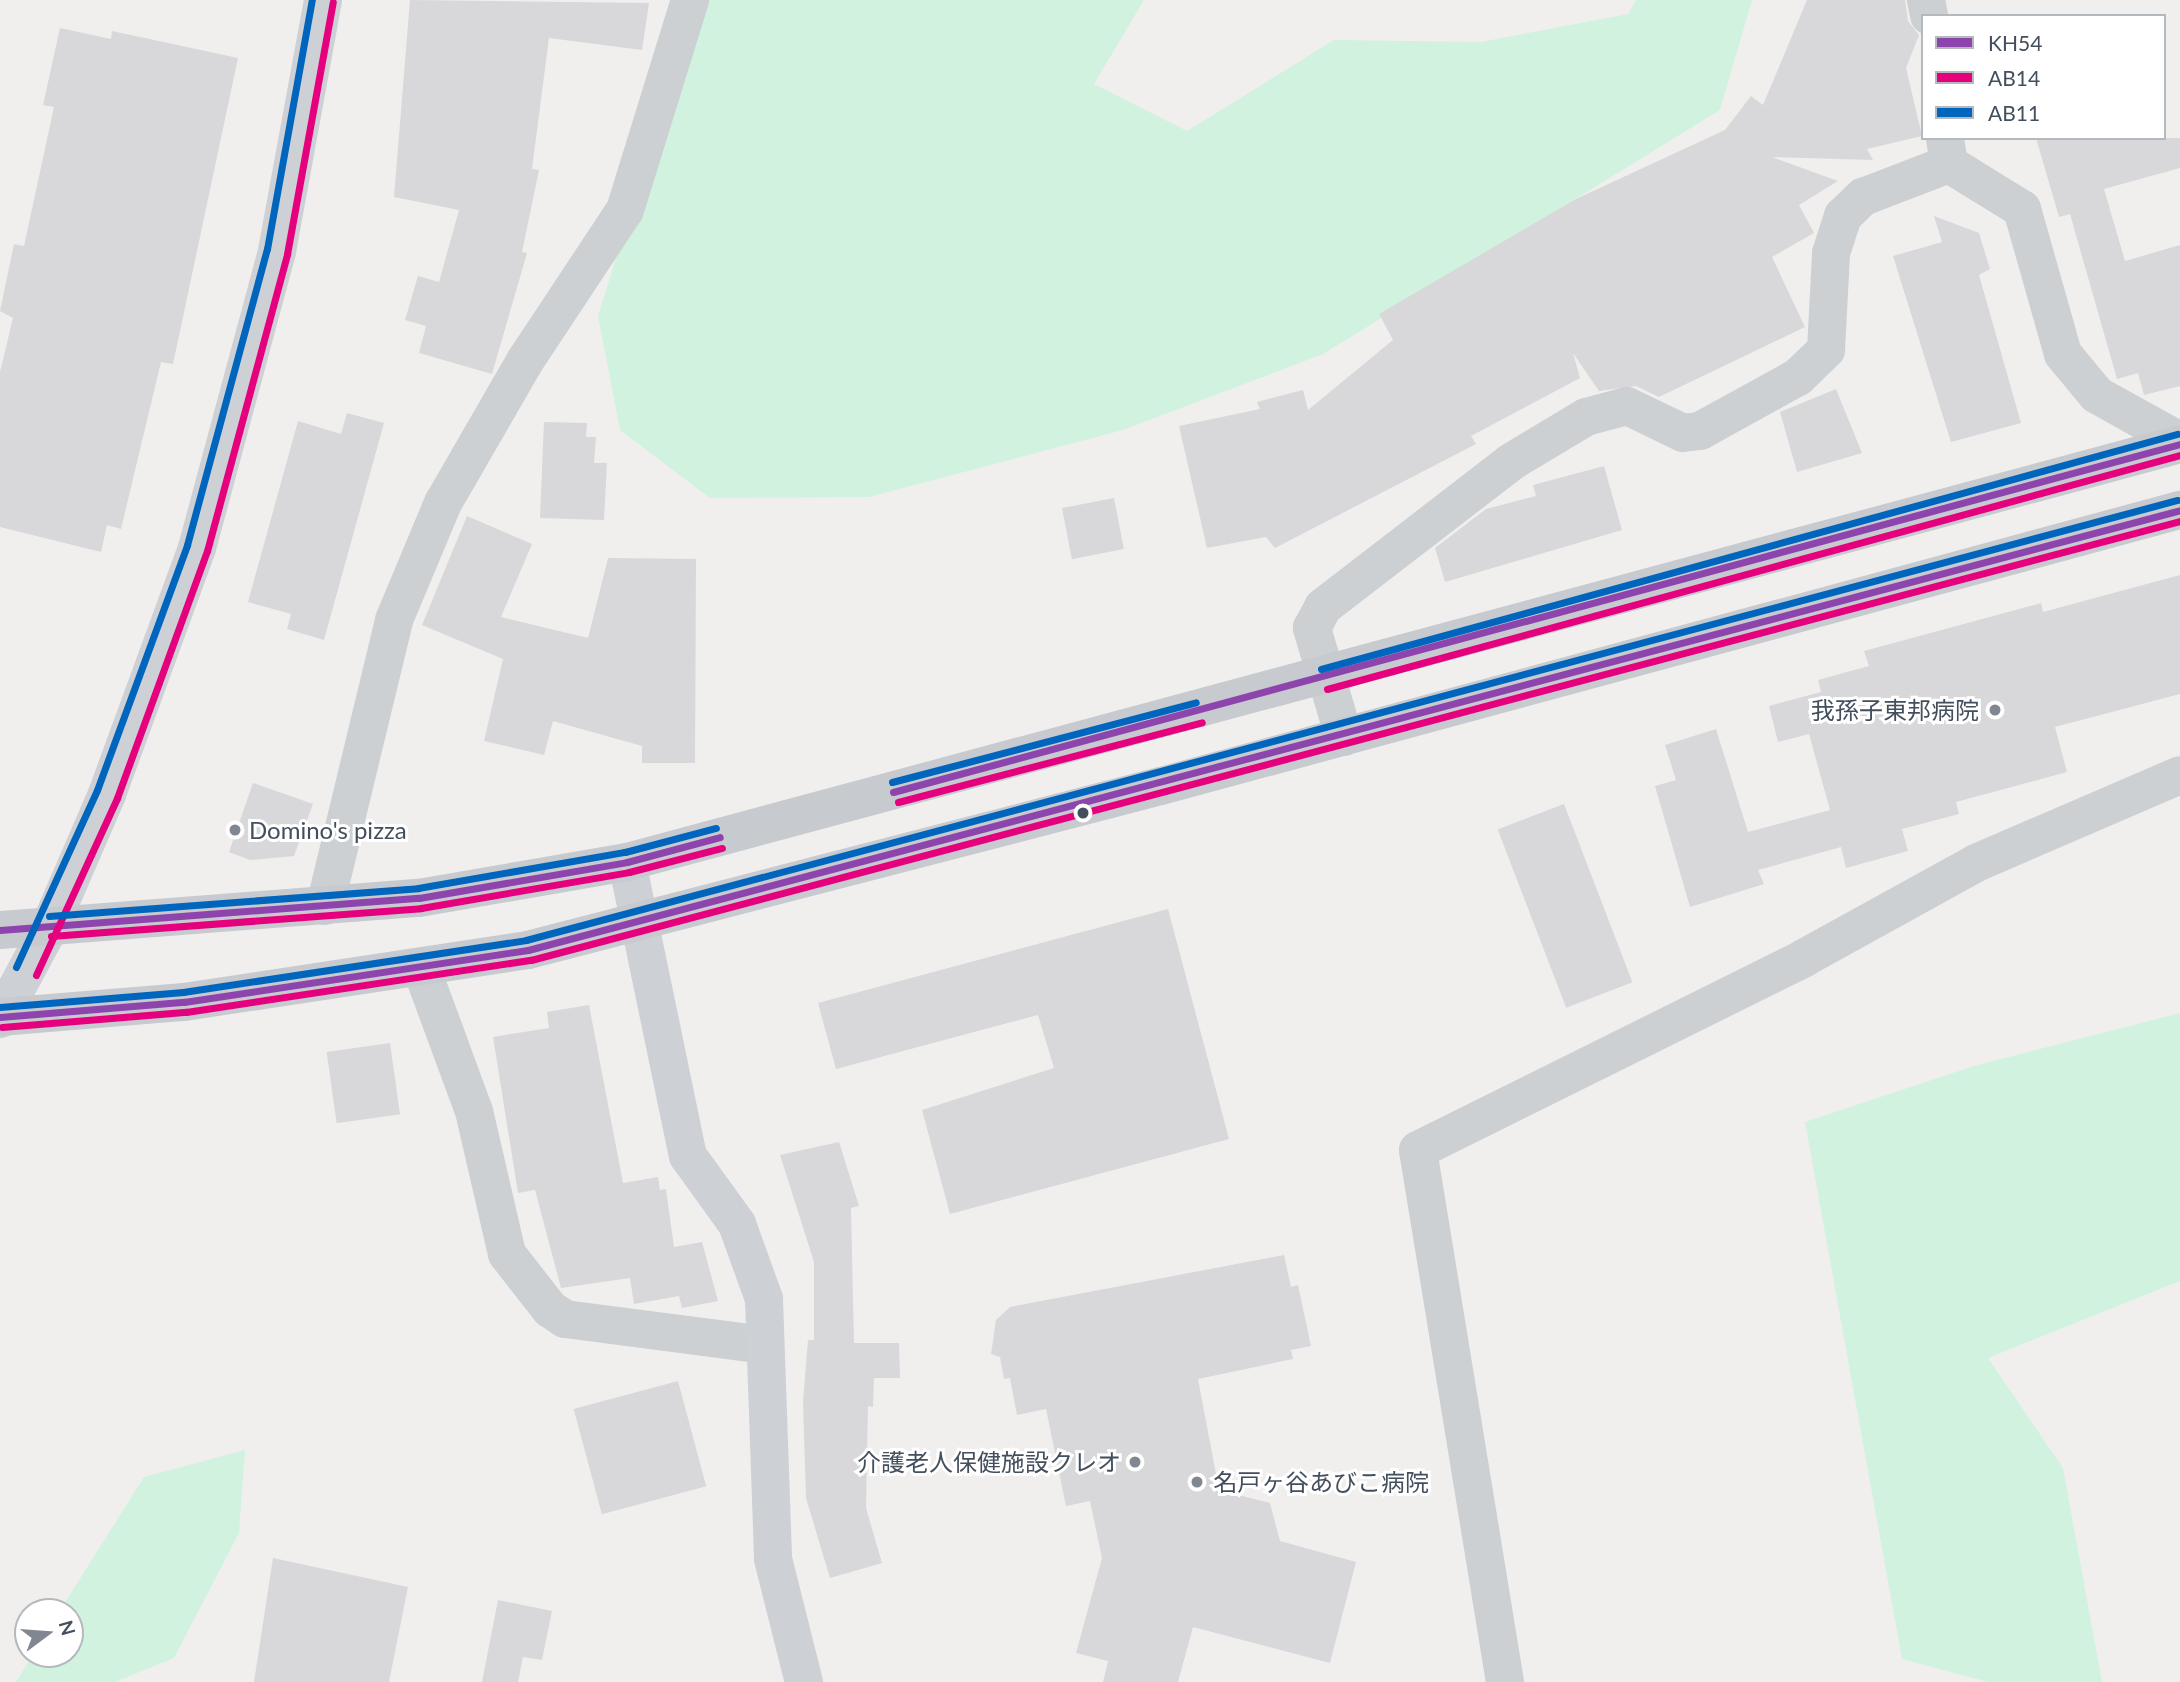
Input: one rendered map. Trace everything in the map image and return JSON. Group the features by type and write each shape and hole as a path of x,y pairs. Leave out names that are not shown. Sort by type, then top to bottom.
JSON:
{"main road":[{"path":"0,930 325,906 515,884 627,862 1327,678 2180,442"},
{"path":"0,1018 184,1002 422,970 640,922 1345,737 2180,510"}],"street":[{"path":"0,1018 50,926 107,794 197,548 277,251 323,0"},
{"path":"325,906 394,620 443,503 525,361 625,210 690,0"},
{"path":"1345,737 1327,678 1314,617 1511,462 1586,417 1627,406 1683,433 1700,431 1798,377 1826,350 1831,253 1843,216 1863,197 1947,151 2022,209 2063,354 2097,395 2180,442"},
{"path":"1506,1682 1418,1150 1804,958 1976,863 2180,775"},
{"path":"627,862 688,1156 737,1224 752,1257 764,1299 773,1559 804,1682"},
{"path":"422,970 474,1111 507,1254 550,1309 565,1319 764,1345"}],"green space":[{"path":"697,0 1144,0 1094,84 1187,131 1334,40 1481,42 1628,14 1636,0 1752,0 1720,110 1323,354 1123,430 869,497 710,498 620,430 598,316"},
{"path":"2180,1013 2180,1281 1988,1358 2063,1468 2102,1682 1988,1682 1902,1659 1805,1122 1974,1066"},
{"path":"245,1450 239,1533 174,1658 115,1682 16,1682 24,1668 84,1668 84,1598 68,1598 144,1477"}],"building":[{"path":"410,0 649,3 642,50 549,38 532,169 539,170 522,252 527,253 492,374 419,353 426,326 405,320 418,276 439,282 459,210 394,197"},
{"path":"1807,0 1905,0 1908,21 1919,35 1906,68 1921,136 1867,149 1873,160 1772,157 1838,181 1799,205 1814,233 1772,257 1805,327 1659,397 1636,386 1599,391 1573,353 1580,378 1471,436 1476,444 1275,548 1266,537 1207,548 1179,426 1260,409 1257,402 1303,390 1308,410 1393,340 1379,314 1576,199 1725,130 1751,96 1763,105"},
{"path":"60,28 111,39 112,31 238,58 173,364 161,362 121,529 107,525 101,552 0,527 0,372 13,318 0,311 14,244 24,246 54,107 43,105"},
{"path":"2180,138 2180,168 2104,189 2125,261 2180,245 2180,386 2144,395 2138,373 2117,379 2070,214 2059,217 2037,140"},
{"path":"1934,216 1979,233 1990,269 1979,275 2021,423 1951,442 1893,256 1942,242"},
{"path":"1836,389 1862,453 1797,472 1780,412"},
{"path":"347,413 384,423 324,640 287,629 291,614 248,602 298,421 341,434"},
{"path":"544,422 587,423 586,437 596,437 594,463 607,463 604,520 540,518"},
{"path":"1604,466 1622,530 1445,582 1435,548 1486,509 1536,496 1533,485"},
{"path":"1114,498 1124,549 1072,559 1062,508"},
{"path":"467,516 532,544 501,617 588,638 608,558 696,559 695,763 642,763 642,746 553,721 544,755 484,741 503,659 422,625"},
{"path":"2180,575 2180,694 2055,727 2067,772 1956,802 1959,814 1902,829 1908,851 1846,868 1841,847 1758,870 1764,884 1690,907 1655,786 1676,780 1665,745 1716,729 1748,832 1830,810 1809,734 1778,742 1769,706 1821,692 1818,680 1869,666 1864,651 2041,603 2043,612"},
{"path":"253,783 313,804 294,856 250,860 229,852"},
{"path":"1564,804 1632,982 1566,1008 1498,829"},
{"path":"1168,909 1229,1139 950,1214 922,1110 1054,1068 1038,1015 836,1069 818,1003"},
{"path":"589,1005 623,1183 658,1177 660,1190 666,1189 674,1247 702,1242 718,1301 682,1308 679,1296 634,1304 630,1278 561,1288 535,1190 518,1193 493,1037 549,1028 547,1012"},
{"path":"390,1043 400,1114 337,1123 327,1052"},
{"path":"839,1142 859,1206 851,1208 854,1343 899,1343 900,1378 874,1378 873,1407 868,1406 866,1508 882,1563 830,1578 806,1498 803,1402 808,1340 814,1340 814,1262 780,1155"},
{"name":"介護老人保健施設クレオ","path":"1284,1255 1291,1287 1298,1285 1311,1346 1291,1350 1293,1359 1198,1379 1219,1490 1270,1503 1280,1541 1356,1562 1330,1663 1193,1627 1178,1682 1103,1682 1108,1661 1076,1653 1102,1558 1090,1501 1066,1506 1046,1409 1017,1415 1010,1378 1004,1379 1000,1357 991,1354 996,1320 1010,1307"},
{"path":"678,1381 706,1486 602,1514 574,1409"},
{"path":"273,1558 408,1587 389,1682 254,1682"},
{"path":"498,1600 552,1611 542,1660 523,1657 518,1682 482,1682"}],"transit line":[{"name":"AB11","path":"16,967 97,790 187,545 267,249 312,0"},
{"name":"AB14","path":"36,975 117,798 207,551 287,254 333,2"},
{"name":"AB11","path":"1321,669 2177,434"},
{"name":"KH54","path":"893,792 2180,444"},
{"name":"AB14","path":"1327,689 2180,455"},
{"name":"AB11","path":"0,1007 183,992 526,940 2177,500"},
{"name":"KH54","path":"0,1017 184,1002 528,950 2180,510"},
{"name":"AB14","path":"2,1027 186,1012 531,960 2180,521"},
{"name":"AB11","path":"892,782 1196,702"},
{"name":"AB14","path":"898,802 1202,722"},
{"name":"AB11","path":"49,916 418,888 625,852 716,828"},
{"name":"KH54","path":"0,930 419,898 627,862 720,837"},
{"name":"AB14","path":"51,936 421,908 629,872 722,848"}],"place":[{"name":"我孫子東邦病院","path":"1995,710"},
{"name":"Domino's pizza","path":"235,830"},
{"name":"介護老人保健施設クレオ","path":"1135,1462"},
{"name":"名戸ヶ谷あびこ病院","path":"1197,1482"}]}
